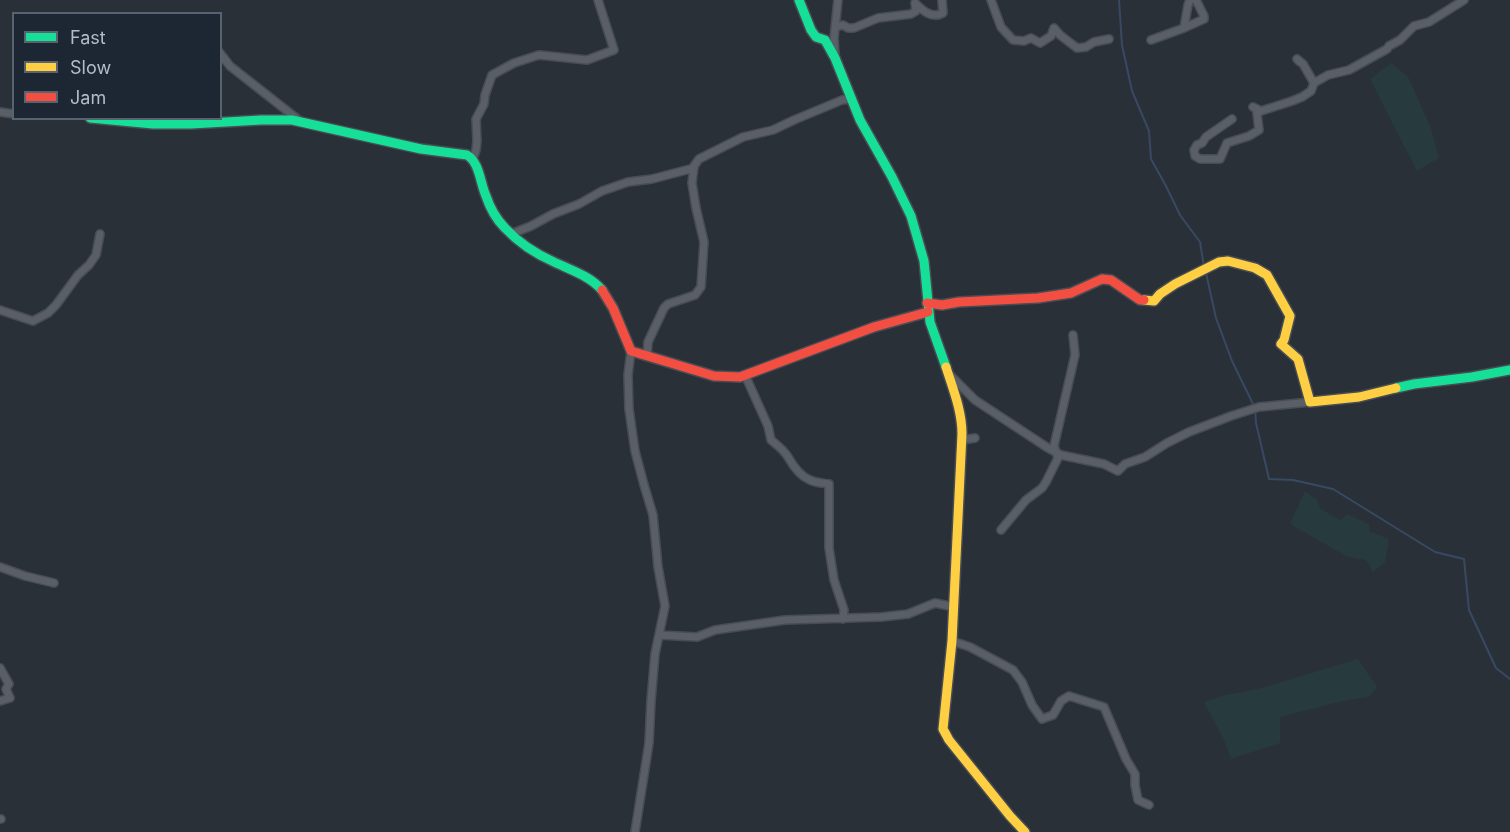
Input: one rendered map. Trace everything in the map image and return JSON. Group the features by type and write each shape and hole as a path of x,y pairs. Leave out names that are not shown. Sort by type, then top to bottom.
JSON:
{"street":[{"path":"598,0 614,50 587,60 539,55 514,63 492,75 484,104 476,119 476,150 473,159 495,217 511,234 550,260 600,287 631,351 628,375 629,408 635,452 653,515 658,567 665,606 652,689 649,743 635,832"},
{"path":"799,0 811,30 816,37 825,40 835,57 860,120 892,177 910,216 924,261 928,308 936,343 961,415 962,440 954,607 943,729 949,740 1025,832"},
{"path":"835,57 834,38 838,0"},
{"path":"836,27 843,25 854,28 878,18 911,14 916,11 915,3 930,15 937,16 943,13 942,0"},
{"path":"991,0 1001,27 1013,40 1024,41 1031,38 1040,43 1051,36 1054,28 1077,48 1109,39"},
{"path":"1184,28 1190,0"},
{"path":"1151,40 1204,19 1196,0"},
{"path":"1232,119 1197,145 1194,150 1195,156 1200,159 1220,159 1227,143 1259,130 1257,109 1302,97 1311,91 1314,83 1328,75 1349,70 1387,49 1414,26 1429,22 1464,0"},
{"path":"222,56 230,66 302,122"},
{"path":"1300,62 1297,59 1303,64 1314,83"},
{"path":"647,356 648,342 663,308 668,304 695,296 701,287 704,242 692,183 694,168 699,159 743,137 765,133 842,100 851,99"},
{"path":"111,120 153,124 190,124 292,120 421,149 466,155 473,159"},
{"path":"511,234 579,204 602,191 628,182 652,179 694,168"},
{"path":"0,310 33,321 48,313 96,255 100,234"},
{"path":"631,351 713,377 728,378 746,375 928,308 959,302 1038,298 1071,293 1102,279 1111,280 1140,300 1154,301 1175,284 1219,262 1231,262 1255,268 1267,275 1289,314 1284,340 1281,344 1285,350 1296,356 1310,402"},
{"path":"1001,530 1026,500 1042,488 1057,462 1054,446 1075,355 1073,335"},
{"path":"947,372 975,400 1057,453 1104,464 1118,471 1125,464 1145,457 1189,432 1259,407 1359,397 1414,384 1510,370"},
{"path":"746,375 768,426 771,440 788,457 790,464 807,479 829,484 829,548 834,580 844,610 843,619"},
{"path":"962,440 975,438"},
{"path":"0,567 54,583"},
{"path":"659,635 697,637 715,630 765,622 908,614 935,603 954,607"},
{"path":"952,641 970,647 1012,670 1022,682 1032,705 1042,719 1053,715 1061,701 1069,696 1104,707 1126,759 1135,774 1138,800 1149,805"},
{"path":"0,668 9,684 6,689 10,698 0,701"}],"green space":[{"path":"1391,63 1408,77 1431,128 1439,158 1417,171 1370,79"},
{"path":"1305,491 1317,500 1321,509 1340,520 1347,514 1369,524 1369,531 1389,539 1385,562 1373,572 1366,560 1348,557 1290,524"},
{"path":"1358,659 1377,687 1369,697 1280,717 1280,743 1231,759 1225,742 1204,702 1225,695 1258,689"}],"waterway":[{"path":"1119,0 1122,45 1132,91 1149,131 1151,159 1180,215 1200,242 1204,267"},
{"path":"1206,273 1216,318 1232,361 1255,408 1256,423 1269,479 1293,480 1333,489 1435,552 1464,559 1469,610 1496,668 1510,679"}],"traffic: fast":[{"path":"799,0 811,30 816,37 825,40 835,58 860,120 911,216 924,261 930,322 946,367"},
{"path":"111,120 153,124 292,120 421,149 467,155 475,163 489,205 502,225 521,243 547,259 586,277 602,290"},
{"path":"1396,388 1510,370"}],"traffic: slow":[{"path":"1144,300 1154,301 1175,284 1219,262 1228,261 1255,268 1267,275 1290,316 1281,344 1298,359 1310,402 1359,397 1396,388"},
{"path":"946,367 959,408 962,434 952,641 943,729 949,740 1025,832"}],"traffic: jam":[{"path":"927,303 942,305 1038,298 1071,293 1102,279 1111,280 1140,300 1144,300"},
{"path":"602,290 613,308 631,351 714,376 740,377 874,327 928,312"}]}
